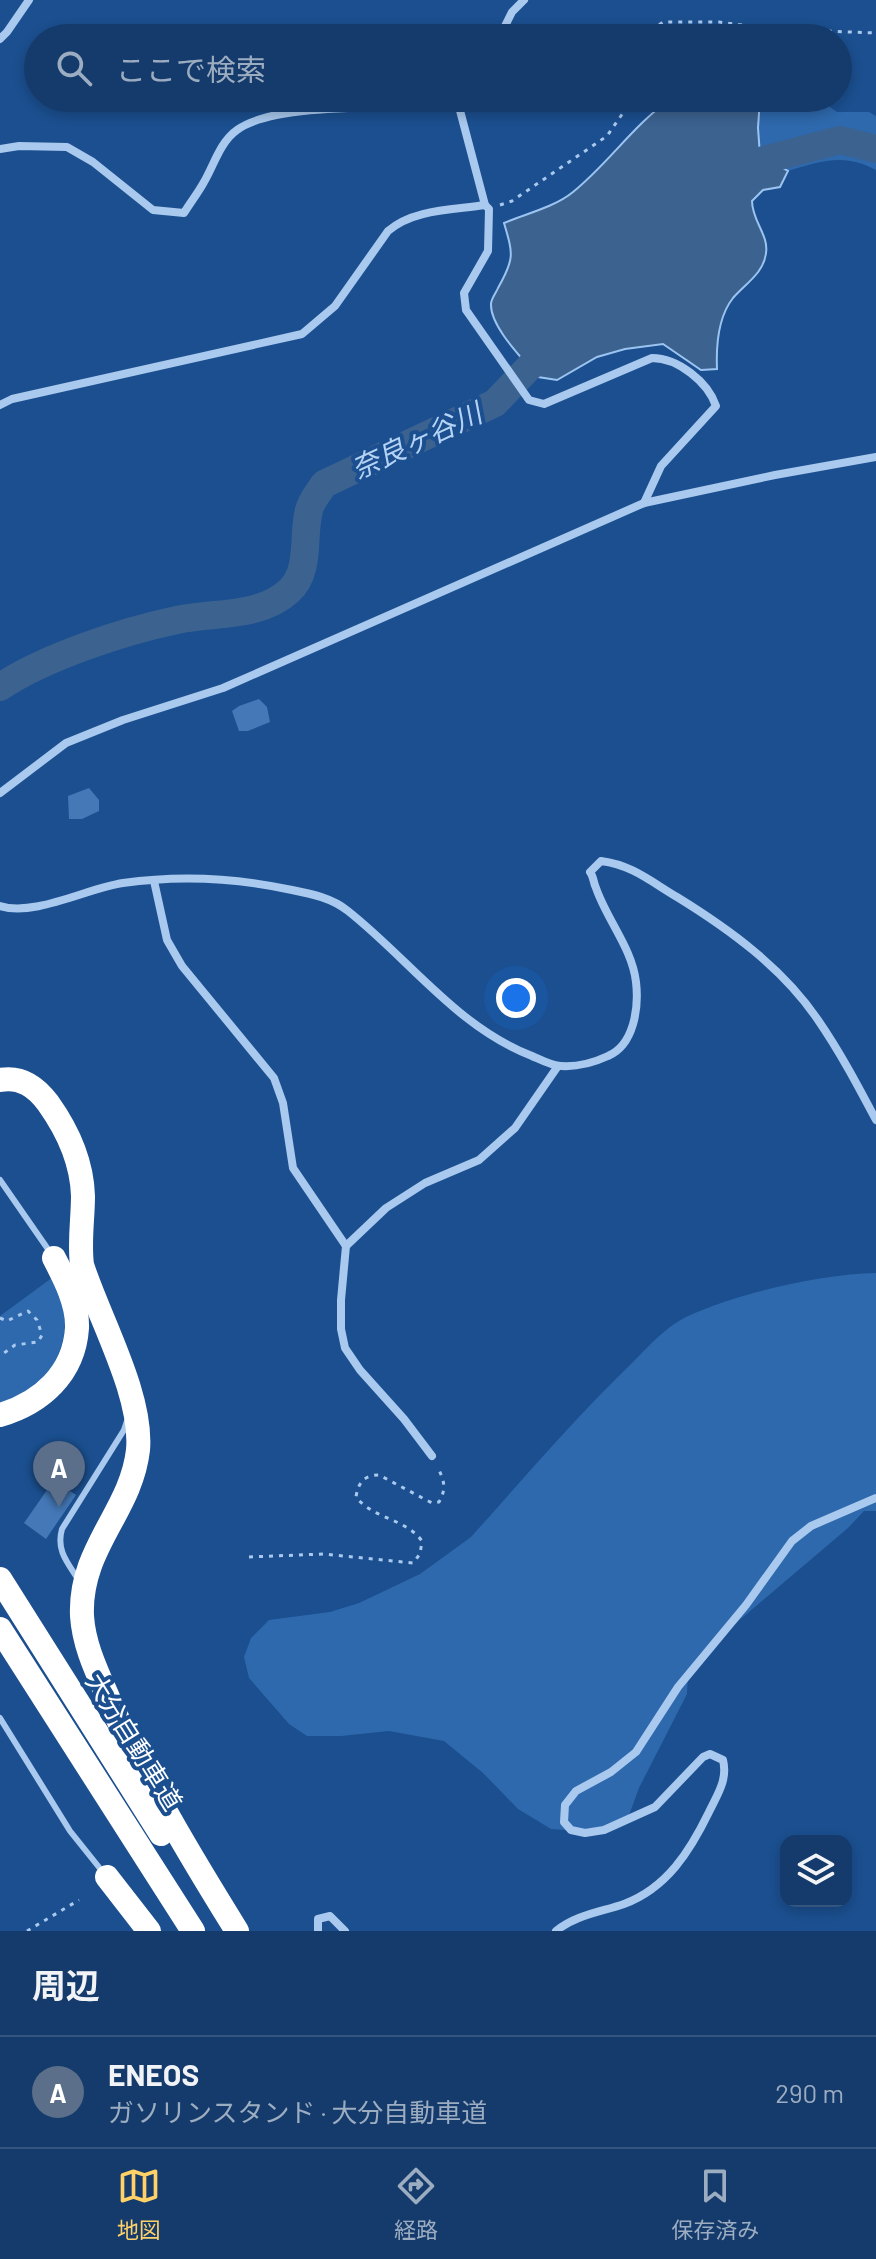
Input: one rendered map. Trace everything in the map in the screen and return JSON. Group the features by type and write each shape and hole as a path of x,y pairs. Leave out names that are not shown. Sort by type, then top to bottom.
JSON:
{"highway":[{"path":"0,1080 24,1081 39,1091 61,1121 74,1147 83,1195 79,1243 82,1265 131,1395 138,1450 122,1503 90,1560 82,1614 86,1643 115,1713 192,1858 237,1931"},
{"path":"0,1415 20,1410 43,1395 62,1376 72,1352 77,1327 72,1298 54,1258"},
{"name":"大分自動車道","path":"0,1579 225,1931"},
{"name":"大分自動車道","path":"0,1629 193,1931"},
{"path":"107,1877 149,1931"}],"street":[{"path":"0,39 29,0"},
{"path":"506,24 524,0"},
{"path":"0,149 19,146 67,147 93,162 153,210 184,213 225,142 237,130 263,116 295,112"},
{"path":"463,112 487,207 488,251 464,293 466,310 529,400 544,404 652,358 666,358 711,391 716,406 661,466 644,503"},
{"path":"0,405 12,399 302,334 335,306 388,231 398,222 420,214 487,207"},
{"path":"0,793 66,743 123,720 223,688 644,503 876,457"},
{"path":"0,906 9,909 45,904 101,886 195,878 250,882 323,897 345,909 383,941 445,1002 469,1020 522,1052 558,1066 587,1064 611,1055 624,1045 636,1014 632,962 590,872 601,861 623,864 750,947 784,978 817,1017 876,1120"},
{"path":"154,881 167,940 182,966 274,1078 283,1103 293,1168 346,1246 341,1314 345,1348 432,1456"},
{"path":"346,1246 386,1208 425,1183 479,1160 515,1128 558,1066"},
{"path":"556,1931 567,1922 627,1903 669,1876 691,1849 723,1782 723,1760 710,1754 703,1757 655,1807 604,1830 585,1833 571,1830 564,1822 565,1805 576,1791 611,1772 636,1752 678,1687 746,1605 792,1541 811,1526 876,1498"},
{"path":"318,1931 318,1919 330,1916 345,1931"}],"lane":[{"path":"0,1180 54,1258"},
{"path":"84,1587 61,1553 58,1541 62,1529 124,1430 131,1395"},
{"path":"0,1718 70,1831 107,1877"}],"path":[{"path":"660,24 735,24"},
{"path":"852,32 876,33"},
{"path":"487,207 512,201 607,136 623,112"},
{"path":"0,1318 7,1321 28,1311 37,1320 42,1335 38,1342 15,1345 0,1356"},
{"path":"249,1557 323,1554 413,1563 420,1554 422,1541 412,1528 364,1508 356,1497 362,1480 379,1475 432,1503 439,1502 445,1483 432,1456"},
{"path":"27,1931 79,1900"}],"shaded area":[{"path":"654,112 759,112 760,155 788,171 780,187 763,190 752,201 765,240 764,260 724,314 718,341 717,369 701,370 663,344 625,349 597,357 557,380 538,377 509,343 492,313 492,300 511,256 504,223 549,206 573,192"},
{"path":"759,112 869,112 876,116 876,170 853,162 832,160 788,171 760,155"},
{"path":"876,1273 876,1511 864,1511 702,1652 688,1673 687,1694 639,1788 628,1818 596,1832 551,1829 518,1809 483,1773 444,1741 389,1731 307,1736 289,1724 249,1678 244,1657 251,1638 269,1620 330,1612 359,1603 420,1574 471,1537 590,1405 658,1337 680,1320 731,1300 780,1286"},
{"path":"53,1277 64,1306 65,1322 59,1354 42,1381 30,1391 0,1403 0,1316"}],"building":[{"path":"259,699 267,707 270,722 248,731 239,731 232,711"},
{"path":"89,788 99,800 99,811 82,819 69,819 68,796"},
{"path":"54,1480 76,1495 46,1539 24,1523"}],"waterway":[{"name":"奈良ヶ谷川","path":"730,169 840,140 876,149"},
{"name":"奈良ヶ谷川","path":"0,687 39,665 110,638 177,620 250,610 277,600 289,591 300,574 309,510 324,484 495,403 556,339"}],"place":[{"name":"ENEOS","path":"59,1507"}]}
